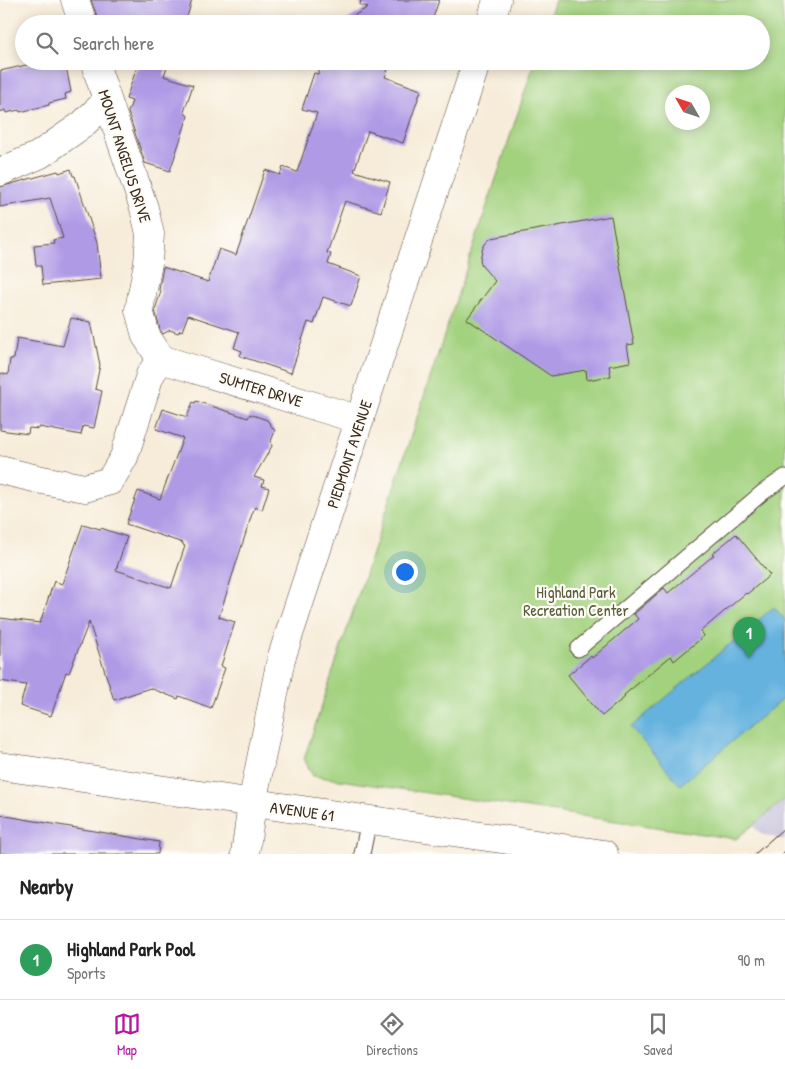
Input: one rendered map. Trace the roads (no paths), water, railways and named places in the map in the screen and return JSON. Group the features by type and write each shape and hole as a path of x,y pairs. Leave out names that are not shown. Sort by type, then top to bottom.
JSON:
{"street":[{"path":"75,0 79,15"},
{"path":"493,15 497,0"},
{"name":"MOUNT ANGELUS DRIVE","path":"97,70 144,208 150,234 148,263 139,310 146,336 161,359"},
{"name":"PIEDMONT AVENUE","path":"245,854 252,804 281,659 474,70"},
{"path":"0,172 39,155 82,125 107,101"},
{"path":"0,470 85,488 110,481 124,457 150,375 161,359"},
{"name":"SUMTER DRIVE","path":"161,359 360,420"},
{"name":"AVENUE 61","path":"0,766 604,854"}],"lane":[{"path":"578,649 762,493 785,477"},
{"path":"362,854 369,820"}],"water":[{"path":"774,607 785,620 785,697 680,785 631,727"}],"tram line":[{"path":"755,854 785,827"},
{"path":"782,854 785,851"}],"place":[{"name":"Highland Park Pool","path":"749,658"}],"park label":[{"name":"Highland Park Recreation Center","path":"576,601"}]}
